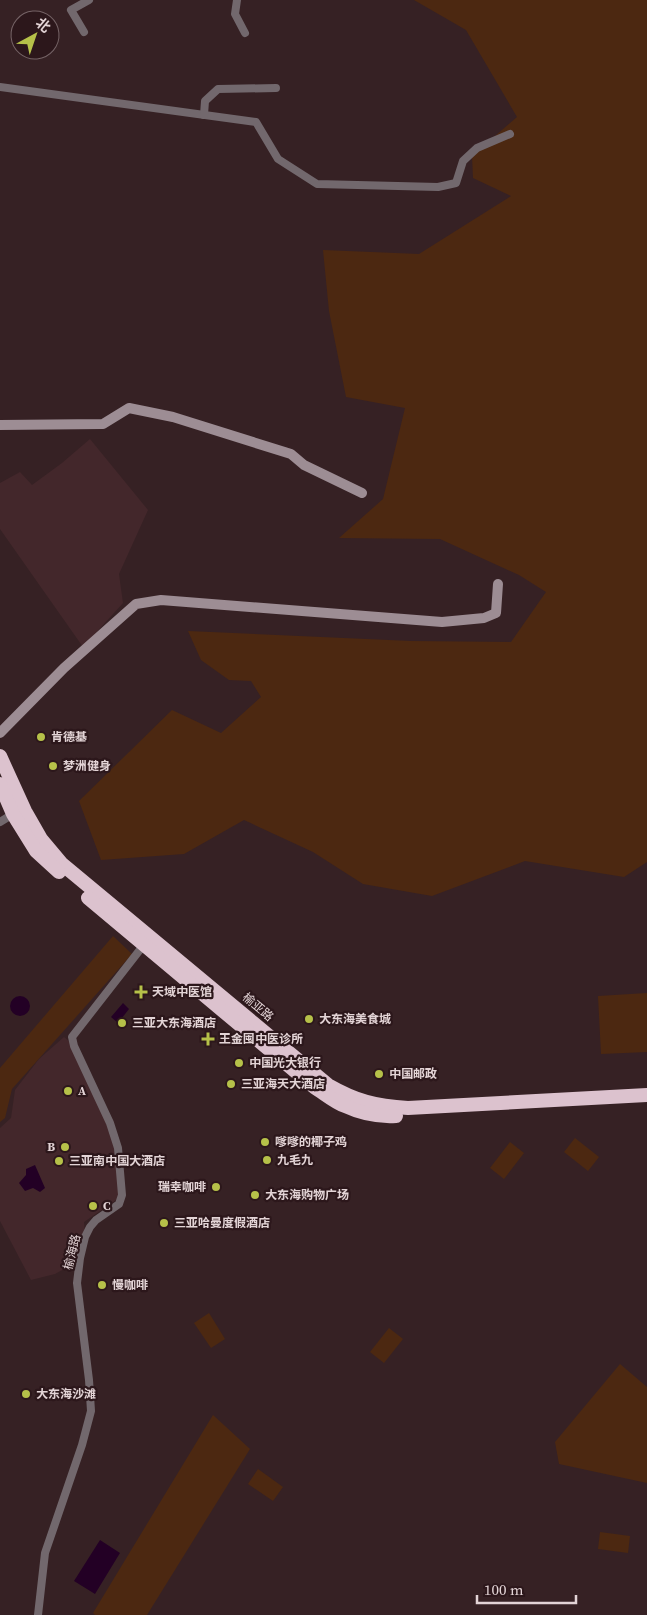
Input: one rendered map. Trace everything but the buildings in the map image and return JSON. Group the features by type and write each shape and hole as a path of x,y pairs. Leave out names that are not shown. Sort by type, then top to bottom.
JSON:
{"highway":[{"name":"榆亚路","path":"0,756 25,811 41,839 62,864 314,1087 343,1106 388,1117 647,1103"},
{"name":"榆亚路","path":"0,784 13,814 36,850 60,874 328,1085 350,1097 387,1107 408,1108 647,1095"}],"street":[{"path":"84,32 71,10 89,0"},
{"path":"237,0 235,14 245,33"},
{"path":"0,87 256,122 278,159 317,184 438,187 456,183 463,161 478,148 510,134"},
{"path":"204,115 205,101 218,89 276,88"},
{"path":"0,425 103,424 129,408 173,417 291,454 304,465 362,493"},
{"path":"0,733 64,668 136,604 161,600 442,622 484,618 496,613 498,584"},
{"path":"0,822 13,814"},
{"name":"榆海路","path":"38,1615 45,1554 82,1445 91,1411 89,1380 76,1283 80,1258 85,1237 90,1227 96,1220 119,1204 122,1195 118,1148 110,1123 74,1046 72,1037 147,941"}],"shaded area":[{"path":"414,0 647,0 647,862 624,877 525,861 432,896 363,884 313,852 244,820 184,854 101,860 79,801 172,710 221,733 261,697 251,681 229,680 201,660 188,631 411,641 511,642 546,592 519,575 440,539 339,538 383,499 405,408 346,397 329,311 323,250 419,254 511,196 473,178 472,156 517,117 466,30"},
{"path":"90,439 148,510 119,574 123,603 83,647 0,529 0,483 20,472 32,485"},
{"path":"113,936 132,954 12,1089 5,1118 0,1122 0,1068"},
{"path":"647,993 647,1052 601,1054 598,996"},
{"path":"20,996 27,999 30,1006 27,1013 20,1016 13,1013 10,1006 13,999"},
{"path":"123,1003 129,1009 118,1023 111,1017"},
{"name":"三亚南中国大酒店","path":"64,1037 71,1043 101,1105 117,1149 119,1198 84,1222 85,1234 75,1263 55,1274 31,1280 0,1221 0,1128 11,1118 15,1090 39,1059"},
{"path":"575,1138 599,1157 588,1171 564,1152"},
{"path":"510,1142 524,1153 504,1179 490,1168"},
{"path":"35,1165 45,1188 40,1192 33,1188 25,1191 19,1183 26,1175 26,1169"},
{"path":"209,1313 225,1339 211,1348 194,1323"},
{"path":"389,1328 403,1339 384,1363 370,1352"},
{"path":"620,1364 647,1387 647,1483 559,1464 555,1442"},
{"path":"213,1415 250,1449 147,1615 95,1615 93,1613"},
{"path":"258,1469 283,1487 273,1501 248,1484"},
{"path":"600,1532 630,1536 628,1553 598,1549"},
{"path":"100,1540 120,1553 95,1594 74,1581"}],"place":[{"name":"肯德基","path":"41,737"},
{"name":"梦洲健身","path":"53,766"},
{"name":"天域中医馆","path":"141,992"},
{"name":"大东海美食城","path":"309,1019"},
{"name":"三亚大东海酒店","path":"122,1023"},
{"name":"王金囤中医诊所","path":"208,1039"},
{"name":"中国光大银行","path":"239,1063"},
{"name":"中国邮政","path":"379,1074"},
{"name":"三亚海天大酒店","path":"231,1084"},
{"name":"A","path":"68,1091"},
{"name":"嗲嗲的椰子鸡","path":"265,1142"},
{"name":"B","path":"65,1147"},
{"name":"九毛九","path":"267,1160"},
{"name":"三亚南中国大酒店","path":"59,1161"},
{"name":"瑞幸咖啡","path":"216,1187"},
{"name":"大东海购物广场","path":"255,1195"},
{"name":"C","path":"93,1206"},
{"name":"三亚哈曼度假酒店","path":"164,1223"},
{"name":"慢咖啡","path":"102,1285"},
{"name":"大东海沙滩","path":"26,1394"}]}
